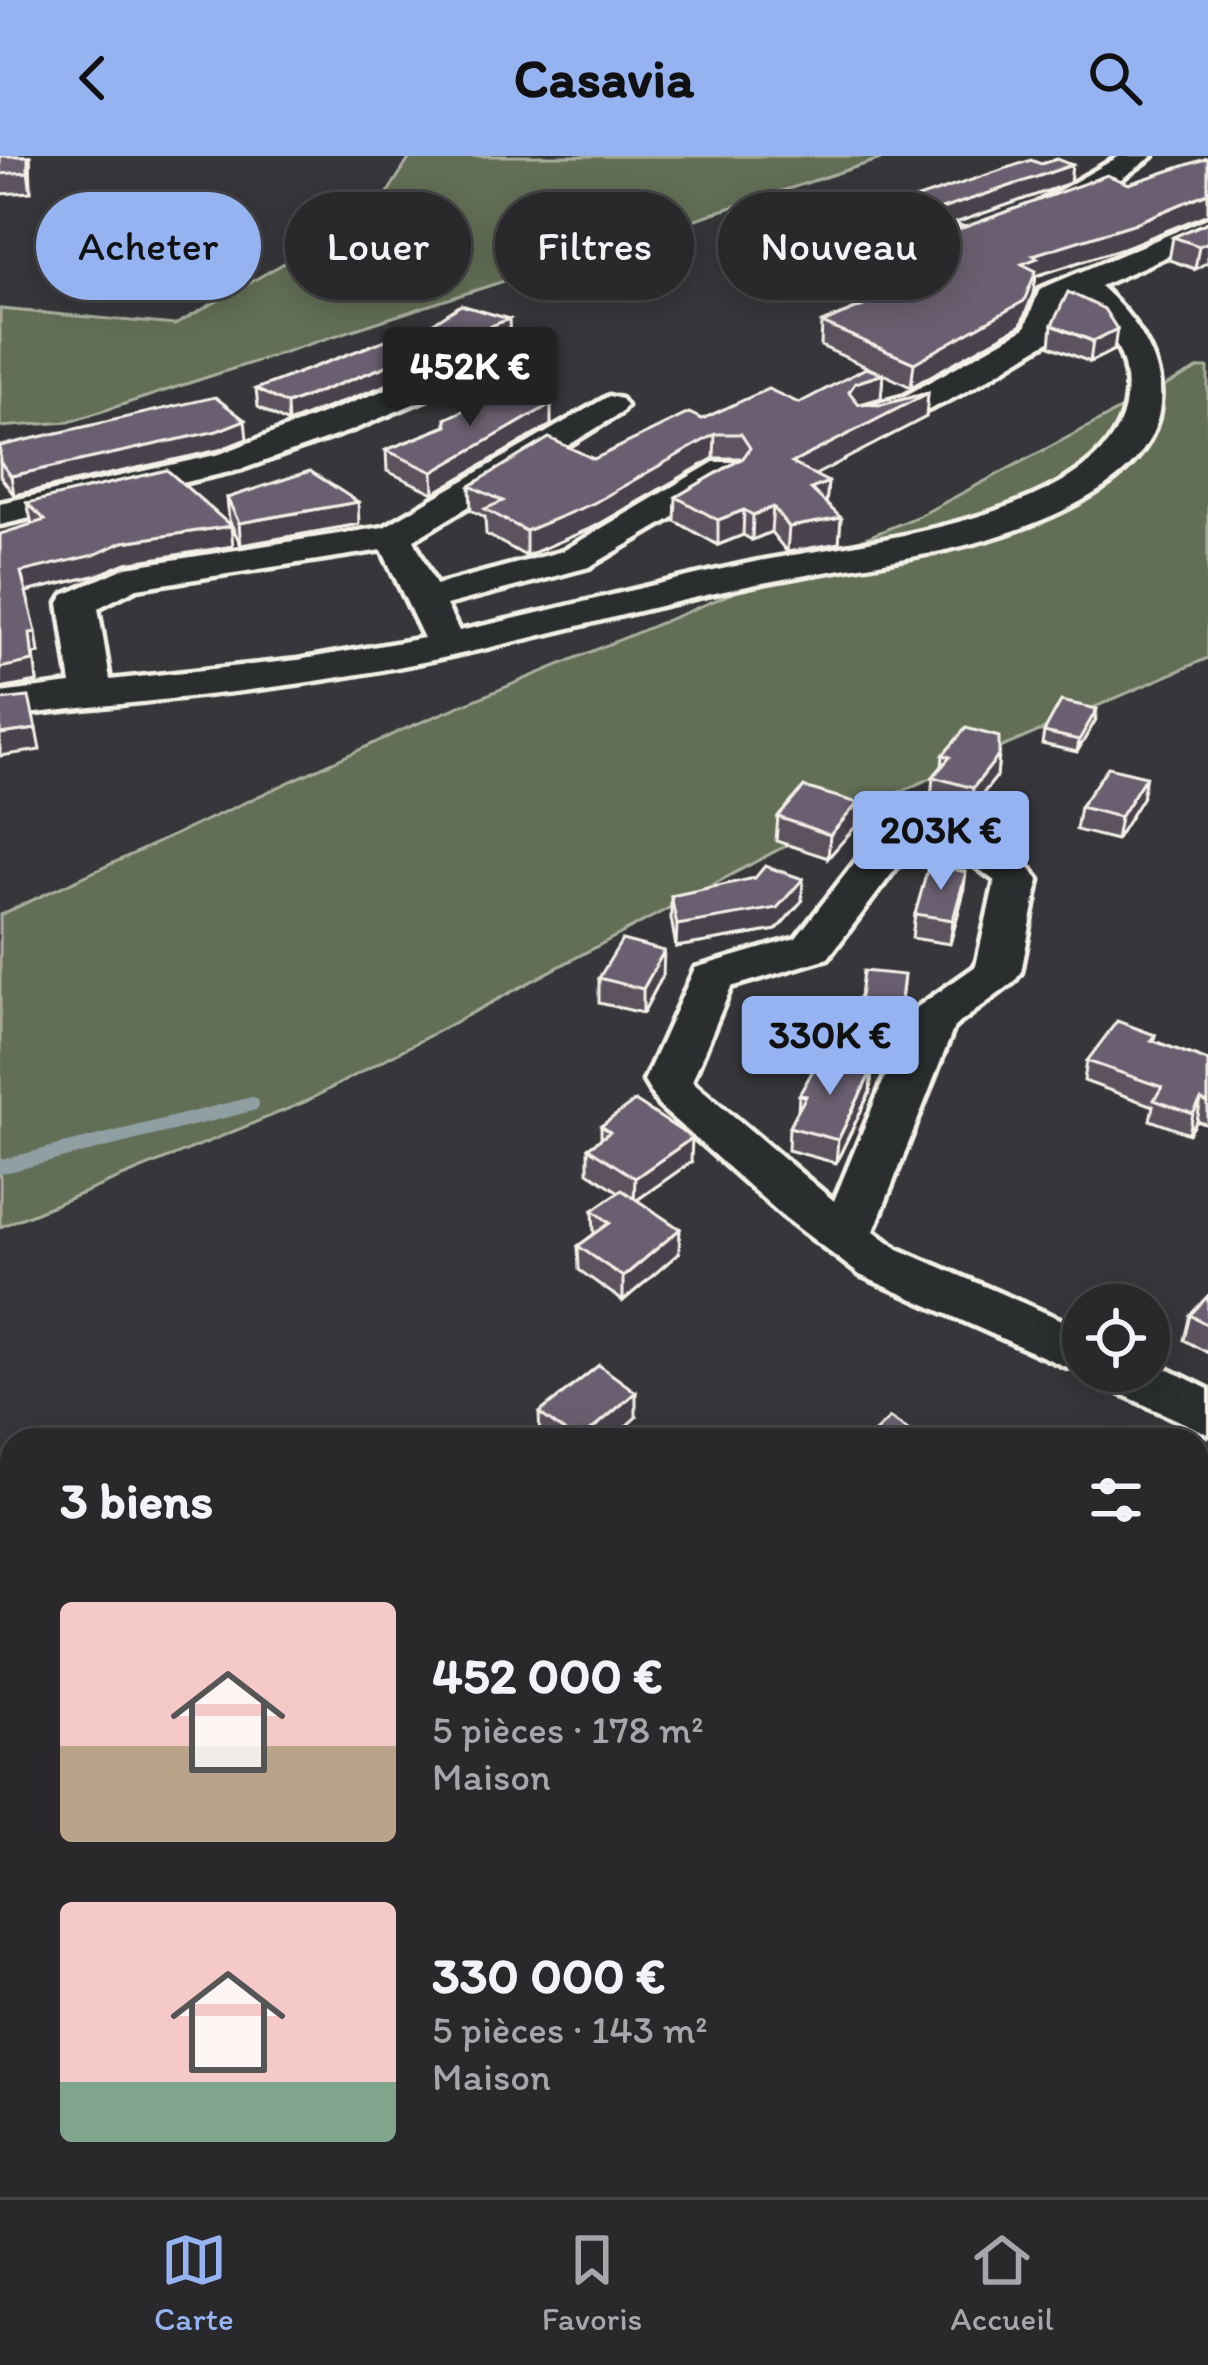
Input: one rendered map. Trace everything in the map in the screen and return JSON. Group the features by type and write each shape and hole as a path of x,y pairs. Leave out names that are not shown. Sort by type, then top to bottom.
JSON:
{"street":[{"path":"960,236 1083,193 1139,156"},
{"path":"869,416 917,403 1040,333 1051,296 1205,230"},
{"path":"0,705 301,672 755,572 957,534 1034,507 1097,476 1126,448 1142,417 1143,354 1118,317 1078,283"},
{"path":"0,514 230,462 340,423 498,356"},
{"path":"92,693 63,598 127,578 394,537 609,406"},
{"path":"422,600 576,559 727,470"},
{"path":"394,537 445,642"},
{"path":"845,1238 933,1018 998,972 1017,880 1008,865 949,839 908,828 812,948 711,978 668,1081 676,1095 845,1238 879,1262 1062,1343"},
{"path":"1165,1392 1208,1413"}],"green space":[{"path":"411,156 890,156 779,192 718,192 718,212 694,220 694,192 495,192 495,284 471,292 471,192 388,192"},
{"path":"285,263 285,300 446,300 69,422 0,427 0,309 175,325 219,300 261,300 261,276"},
{"path":"1199,368 1208,368 1208,658 832,821 305,1102 0,1227 0,915 409,727 919,516"}],"building":[{"path":"0,156 28,156 28,172 0,174"},
{"path":"1208,158 1208,193 1133,224 1033,255 1038,258 1022,264 1036,271 1024,301 914,363 822,323 878,300 960,300 960,229 1107,175 1129,184"},
{"path":"1057,159 1072,165 960,203 960,192 936,192 1031,160 1041,164"},
{"path":"1208,222 1208,242 1199,246 1173,237"},
{"path":"1068,292 1104,309 1117,329 1093,341 1052,325"},
{"path":"461,305 509,319 287,404 256,389 412,330 418,333"},
{"path":"866,368 883,374 855,383 849,392 859,404 881,405 928,393 792,463 828,482 811,489 841,518 789,527 773,507 753,515 744,510 718,520 676,497 743,458 750,448 741,434 715,434 594,503 526,531 485,509 503,501 470,486 549,438 594,459 689,413 702,419 768,389 799,403"},
{"path":"513,387 551,404 433,472 386,450 447,426 446,419"},
{"path":"215,397 245,420 217,431 11,476 0,462 0,446"},
{"path":"167,470 231,526 123,542 94,555 21,572 36,632 30,633 33,661 0,668 0,534 45,520 27,503"},
{"path":"310,471 358,502 239,523 227,498"},
{"path":"29,697 36,729 0,734 0,700"},
{"path":"1061,701 1097,709 1079,740 1044,732"},
{"path":"966,728 999,737 999,755 973,788 933,777 950,757 943,755"},
{"path":"1108,767 1146,776 1120,817 1080,807"},
{"path":"804,787 858,803 830,835 778,817"},
{"path":"929,864 966,872 953,920 915,914"},
{"path":"765,866 803,879 777,908 677,925 671,896 755,878"},
{"path":"622,940 664,951 643,989 599,978"},
{"path":"863,971 904,975 899,1016 866,1034 834,1010 860,997"},
{"path":"1117,1021 1155,1035 1151,1040 1208,1061 1208,1103 1201,1100 1193,1114 1154,1100 1162,1087 1087,1061"},
{"path":"821,1056 872,1070 838,1140 789,1127 806,1096 799,1095"},
{"path":"635,1101 692,1138 635,1178 588,1148 610,1132 601,1126"},
{"path":"622,1190 680,1229 623,1277 578,1246 610,1223 593,1210"},
{"path":"1208,1296 1208,1325 1190,1315"},
{"path":"599,1365 636,1392 594,1428 560,1428 539,1413"},
{"path":"890,1418 905,1428 879,1428"}],"waterway":[{"path":"0,1167 252,1104"}]}
